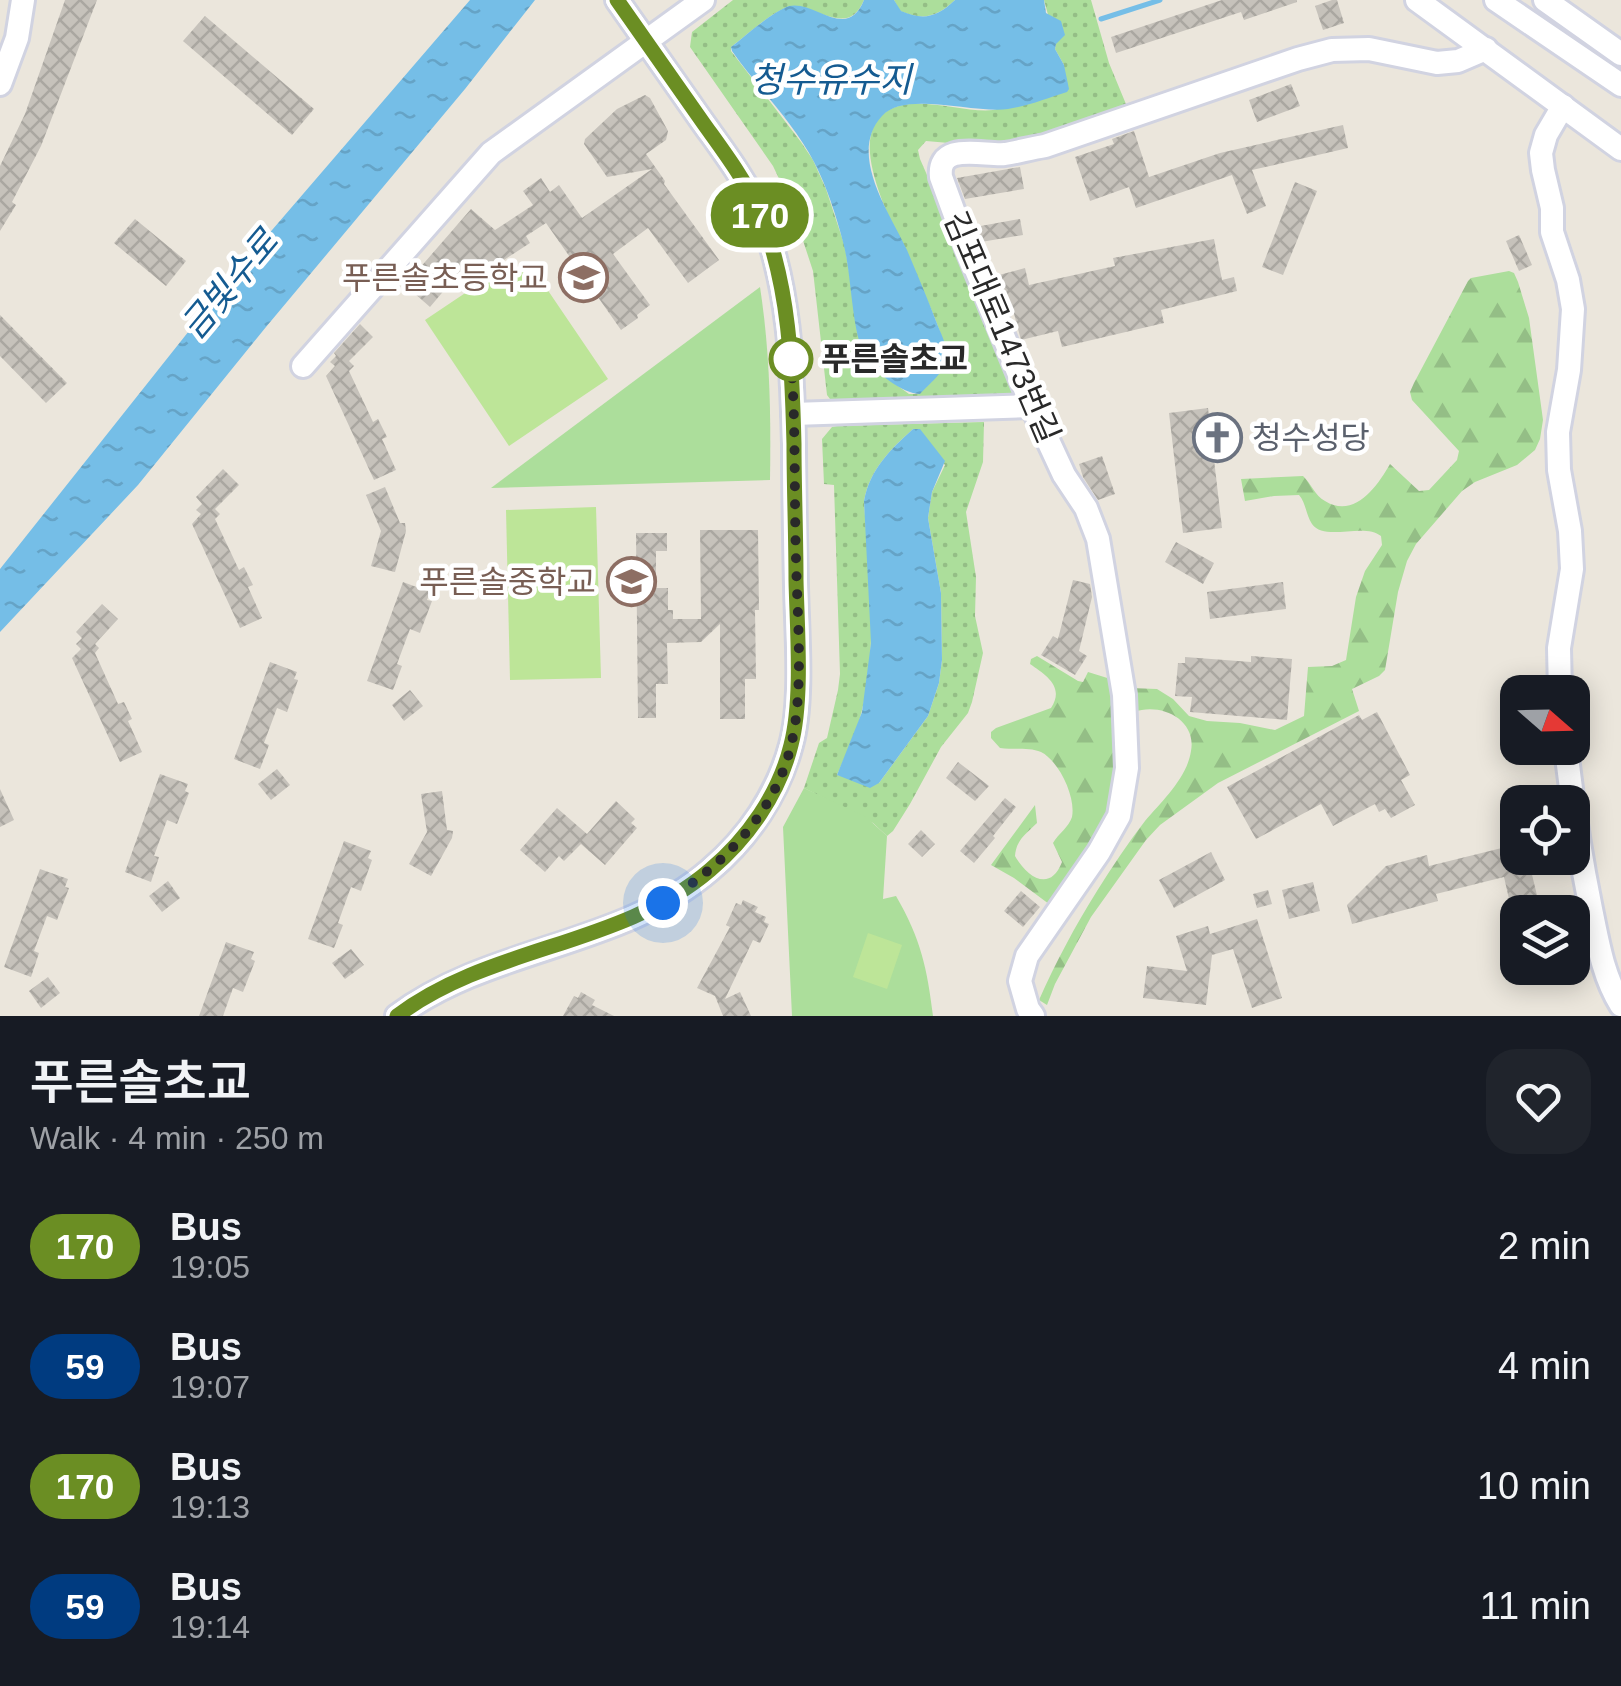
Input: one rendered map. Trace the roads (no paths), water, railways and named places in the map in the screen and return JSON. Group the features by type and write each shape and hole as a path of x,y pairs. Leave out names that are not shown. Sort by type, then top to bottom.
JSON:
{"street":[{"path":"0,84 17,38 24,0"},
{"path":"397,1016 462,978 638,916 692,886 714,868 764,809 785,765 795,726 798,671 793,414 786,308 772,246 758,209 735,168 617,0"},
{"path":"303,366 491,154 703,0"},
{"path":"1416,0 1621,149"},
{"path":"1496,0 1621,85"},
{"path":"1545,0 1621,54"},
{"name":"김포대로1473번길","path":"1033,1016 1020,981 1027,956 1112,830 1124,798 1128,744 1120,664 1098,539 1086,508 1064,475 1032,406 949,203 940,168 957,153 1006,154 1044,146 1332,50 1369,49 1438,63 1458,61 1486,49"},
{"path":"1560,675 1560,634 1572,569 1558,432 1570,370 1573,309 1552,232 1552,208 1542,153 1546,136 1563,106"},
{"path":"793,414 1032,406"},
{"path":"1568,765 1582,864 1604,969 1621,1005"}],"water":[{"name":"금빛수로","path":"470,0 535,0 138,485 0,632 0,569 235,273"},
{"name":"청수유수지","path":"864,0 894,0 901,11 923,16 936,14 955,0 1044,0 1046,13 1061,21 1065,35 1055,49 1064,65 1067,92 1008,109 906,105 892,108 872,131 869,148 875,183 907,250 946,349 943,368 920,394 889,381 865,356 857,332 843,242 823,181 796,133 731,47 789,6 809,8 840,19 857,12"},
{"path":"913,429 920,429 945,461 932,492 928,518 941,593 942,660 928,716 879,783 870,788 837,775 862,712 871,643 864,501 876,470"}],"waterway":[{"path":"1101,19 1160,0"}],"place":[{"name":"푸른솔초등학교","path":"583,278"},
{"name":"푸른솔초교","path":"791,359"},
{"name":"청수성당","path":"1217,438"},
{"name":"푸른솔중학교","path":"631,582"}]}
